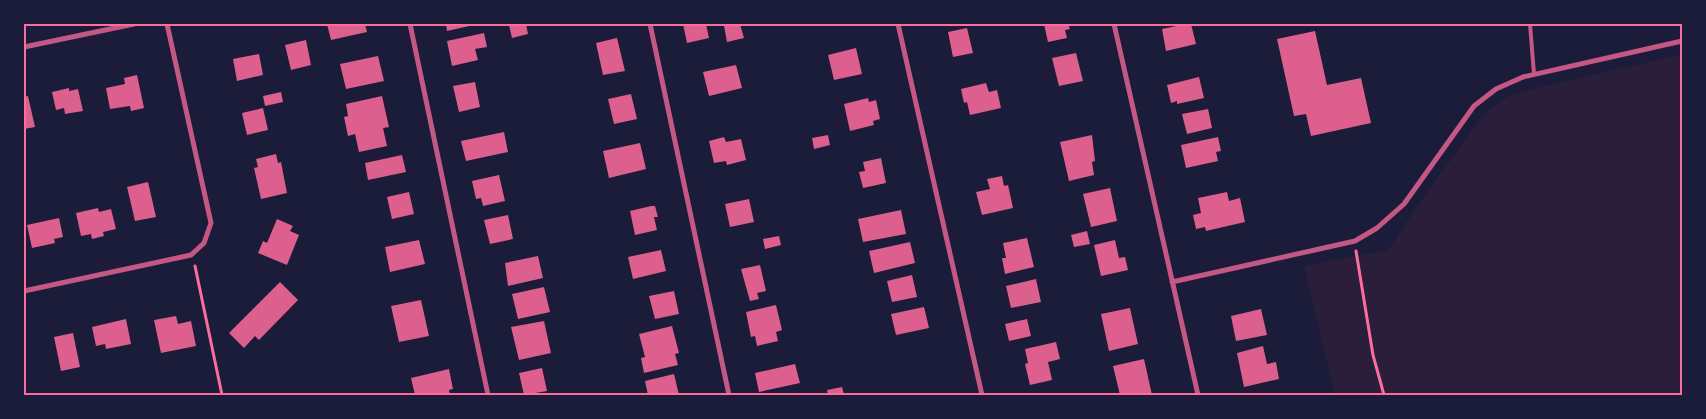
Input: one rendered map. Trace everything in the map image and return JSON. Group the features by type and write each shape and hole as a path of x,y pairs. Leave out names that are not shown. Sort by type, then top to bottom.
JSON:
{"street":[{"path":"24,47 134,24"},
{"path":"24,291 191,256 204,243 211,223 167,24"},
{"path":"410,24 488,395"},
{"path":"650,24 728,395"},
{"path":"898,24 982,395"},
{"path":"1114,24 1198,395"},
{"path":"1172,282 1355,241 1377,228 1404,204 1474,106 1496,89 1534,74 1682,41"}],"lane":[{"path":"1530,24 1534,74"}],"path":[{"path":"1355,241 1373,355 1384,395"},
{"path":"195,266 222,395"}],"shaded area":[{"path":"1680,55 1682,63 1682,395 1335,395 1304,266 1388,250 1417,206 1484,114 1506,97 1527,90"}],"building":[{"path":"327,24 365,24 367,32 331,40"},
{"path":"446,24 474,24 474,25 447,31"},
{"path":"526,24 528,34 512,38 509,25"},
{"path":"683,24 706,24 709,38 687,43"},
{"path":"740,24 744,38 727,42 724,26"},
{"path":"1044,24 1068,24 1070,29 1065,30 1067,38 1048,42"},
{"path":"1191,24 1196,44 1166,51 1162,29"},
{"path":"967,28 973,53 953,57 948,32"},
{"path":"1315,31 1327,85 1361,78 1371,123 1311,136 1306,114 1294,116 1277,39"},
{"path":"484,33 487,47 475,49 478,60 452,66 447,41"},
{"path":"617,38 625,71 603,75 596,43"},
{"path":"306,40 311,65 291,70 285,45"},
{"path":"856,48 862,74 834,80 828,55"},
{"path":"1076,53 1083,81 1059,86 1052,58"},
{"path":"259,54 263,75 237,81 233,59"},
{"path":"378,56 384,81 346,89 340,64"},
{"path":"736,65 742,88 709,96 703,72"},
{"path":"137,75 144,108 131,111 130,106 110,109 106,88 125,84 124,78"},
{"path":"1199,77 1204,98 1177,104 1177,101 1171,103 1167,85"},
{"path":"475,82 480,107 459,112 453,86"},
{"path":"986,83 989,92 997,90 1001,108 970,115 967,102 964,103 961,89"},
{"path":"69,88 69,91 78,89 83,111 65,114 64,108 56,110 52,92"},
{"path":"281,92 283,102 265,106 263,96"},
{"path":"631,94 637,119 614,124 608,99"},
{"path":"28,96 35,127 24,129 24,97"},
{"path":"382,96 389,127 383,128 387,146 359,152 355,134 348,136 344,117 348,116 346,104"},
{"path":"868,98 869,102 876,100 880,119 873,121 874,125 850,131 844,104"},
{"path":"263,108 268,130 247,135 242,113"},
{"path":"1208,109 1212,128 1187,134 1182,114"},
{"path":"504,132 508,152 466,161 461,141"},
{"path":"828,135 830,145 814,149 812,138"},
{"path":"1092,135 1095,161 1092,162 1094,175 1069,181 1060,142"},
{"path":"724,137 726,142 741,139 746,160 727,165 726,161 714,163 709,141"},
{"path":"1218,137 1221,151 1216,152 1218,161 1186,168 1181,145"},
{"path":"640,143 646,169 609,178 603,151"},
{"path":"276,154 278,163 281,162 287,193 261,199 254,168 258,167 256,159"},
{"path":"402,155 406,172 368,180 365,163"},
{"path":"881,158 886,183 863,188 859,172 865,171 863,162"},
{"path":"499,175 505,201 483,206 481,198 476,199 472,181"},
{"path":"1002,176 1004,186 1008,185 1013,208 982,215 976,192 990,189 987,179"},
{"path":"148,182 156,217 135,221 127,187"},
{"path":"1110,188 1117,221 1091,227 1083,194"},
{"path":"409,192 414,214 392,219 387,197"},
{"path":"1227,192 1229,201 1240,198 1245,222 1206,231 1205,227 1196,229 1193,215 1201,213 1198,198"},
{"path":"749,199 754,222 730,227 725,204"},
{"path":"655,206 658,217 654,217 657,230 635,235 630,211"},
{"path":"98,208 99,212 111,209 116,229 103,232 104,236 92,239 91,234 81,236 76,213"},
{"path":"901,210 906,234 863,242 858,219"},
{"path":"508,215 513,239 490,244 484,220"},
{"path":"59,218 63,237 54,239 55,243 32,248 27,225"},
{"path":"277,219 293,226 290,231 299,235 287,265 258,253 263,241 267,243"},
{"path":"1087,231 1090,244 1074,247 1071,235"},
{"path":"779,236 781,245 765,249 763,239"},
{"path":"1027,238 1034,267 1005,274 1002,258 1006,258 1003,243"},
{"path":"419,240 425,264 390,272 385,247"},
{"path":"1115,240 1119,258 1125,257 1128,270 1101,276 1094,245"},
{"path":"910,242 915,263 874,273 869,251"},
{"path":"661,250 666,271 633,279 628,257"},
{"path":"538,256 543,278 508,286 505,263"},
{"path":"760,265 766,291 757,293 759,299 750,301 741,269"},
{"path":"912,275 917,297 892,302 887,281"},
{"path":"1036,279 1041,302 1011,308 1006,286"},
{"path":"280,282 298,300 259,340 255,336 244,348 229,333"},
{"path":"544,287 550,312 518,319 512,294"},
{"path":"674,291 679,314 655,319 649,296"},
{"path":"421,300 429,336 399,342 391,306"},
{"path":"776,305 782,330 776,332 778,341 757,346 755,336 751,337 746,312"},
{"path":"924,307 929,328 896,335 891,314"},
{"path":"1130,308 1138,344 1109,351 1101,314"},
{"path":"1261,309 1267,335 1236,341 1231,316"},
{"path":"176,316 178,324 191,321 196,346 161,353 154,320"},
{"path":"126,319 131,344 106,349 105,344 96,346 92,327"},
{"path":"1027,319 1031,336 1009,341 1005,324"},
{"path":"544,321 551,353 519,360 511,327"},
{"path":"672,326 679,353 675,354 678,365 644,373 641,358 645,357 639,334"},
{"path":"73,333 80,367 61,371 54,337"},
{"path":"1056,342 1060,359 1048,362 1052,380 1030,385 1025,364 1028,363 1025,349"},
{"path":"1263,346 1267,364 1276,362 1279,379 1244,387 1237,353"},
{"path":"1144,359 1152,395 1120,395 1113,366"},
{"path":"795,364 800,383 759,392 755,373"},
{"path":"542,368 547,391 524,395 519,373"},
{"path":"449,369 453,389 449,390 450,395 415,395 411,378"},
{"path":"674,374 679,395 648,395 645,381"},
{"path":"842,387 844,395 828,395 827,390"}]}
